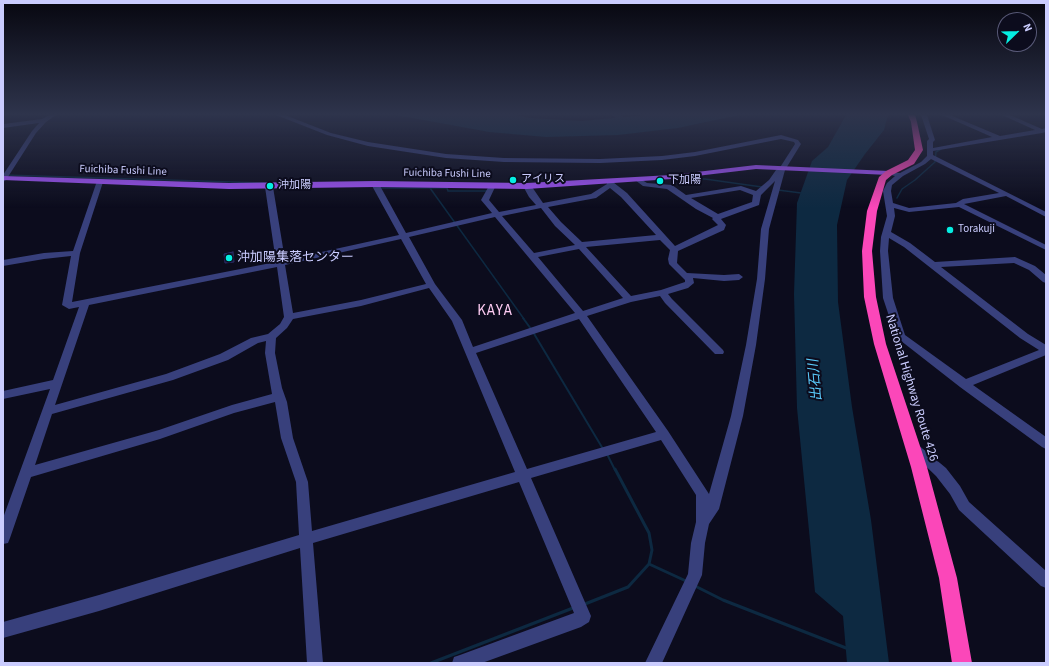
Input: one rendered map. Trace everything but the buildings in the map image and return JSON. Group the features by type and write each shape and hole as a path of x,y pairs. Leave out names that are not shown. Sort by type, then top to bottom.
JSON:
{"highway":[{"path":"895,174 911,162 919,150 918,146"},
{"name":"National Highway Route 426","path":"895,174 882,179 872,211 867,251 870,297 880,344 913,447 948,578 963,662"}],"main road":[{"name":"Fuichiba Fushi Line","path":"3,179 269,186 375,184 527,186 610,183 638,179 706,174 746,168 785,168 895,174"}],"street":[{"path":"3,179 25,146"},
{"path":"382,146 446,156 504,160 600,161 662,158 695,154 737,146"},
{"path":"703,522 712,509 737,418 751,345 761,279 765,229 785,168 797,146"},
{"path":"930,146 930,153 923,163 895,174 887,191 891,216 884,251 888,298 901,337 1046,444"},
{"path":"930,153 962,146"},
{"path":"930,153 1046,215"},
{"path":"638,179 645,185 669,187 699,208 718,218 756,203 757,194 772,181 778,171 785,168"},
{"path":"99,182 76,253 67,305 85,303 280,264 497,215 593,196 610,183 624,195 674,250"},
{"path":"375,184 431,285 457,320 583,616 575,621 460,663"},
{"path":"492,185 485,200 581,314 664,434 703,494 703,522 698,543 695,575 653,663"},
{"path":"48,411 169,377 224,357 255,340 271,337 284,326 289,317 269,186"},
{"path":"527,186 533,197 581,246 629,299"},
{"path":"685,197 741,188 757,194"},
{"path":"891,216 910,210 960,205 960,203 963,202 1007,194"},
{"path":"890,204 910,210 922,218"},
{"path":"960,205 1046,248"},
{"path":"674,250 722,228 722,225 716,219 718,218"},
{"path":"887,233 907,245 1024,336 1046,350"},
{"path":"532,256 581,246 662,237"},
{"path":"471,351 629,299 663,293 689,283 685,275 674,264 672,259 674,250"},
{"path":"3,263 44,256 76,253"},
{"path":"933,265 1015,260 1032,268 1046,280"},
{"path":"1032,268 1046,270"},
{"path":"685,275 724,278 739,277"},
{"path":"289,317 361,303 431,285"},
{"path":"663,293 668,301 719,352"},
{"path":"3,538 85,303"},
{"path":"271,337 270,353 278,397 281,402 287,438 302,482 316,663"},
{"path":"964,384 1046,350"},
{"path":"3,395 57,383"},
{"path":"26,473 160,434 232,409 278,397"},
{"path":"3,630 99,603 306,539 664,434"},
{"path":"913,447 941,472 955,490 964,506 984,526 1046,581"}],"water":[{"name":"出石川","path":"871,146 847,180 837,225 838,302 852,407 871,520 889,663 847,663 843,616 815,592 797,408 794,294 797,203 812,161 828,147"}],"waterway":[{"path":"897,198 902,189 915,180 935,162 936,152 941,149"},
{"path":"3,175 264,183"},
{"path":"677,178 705,179 762,187"},
{"path":"380,188 430,188"},
{"path":"430,188 447,188 448,191 488,191"},
{"path":"430,188 524,319"},
{"path":"778,190 801,193"},
{"path":"523,318 531,329"},
{"path":"533,332 603,449"},
{"path":"607,454 615,470"},
{"path":"615,469 649,533 652,550 649,564"},
{"path":"585,604 628,587 649,564"},
{"path":"649,564 686,581"},
{"path":"695,586 723,600 846,648"},
{"path":"431,663 573,608"}],"place":[{"name":"アイリス","path":"513,180"},
{"name":"下加陽","path":"660,181"},
{"name":"沖加陽","path":"270,186"},
{"name":"Torakuji","path":"950,230"},
{"name":"沖加陽集落センター","path":"229,258"}],"district":[{"name":"KAYA","path":"495,312"}]}
